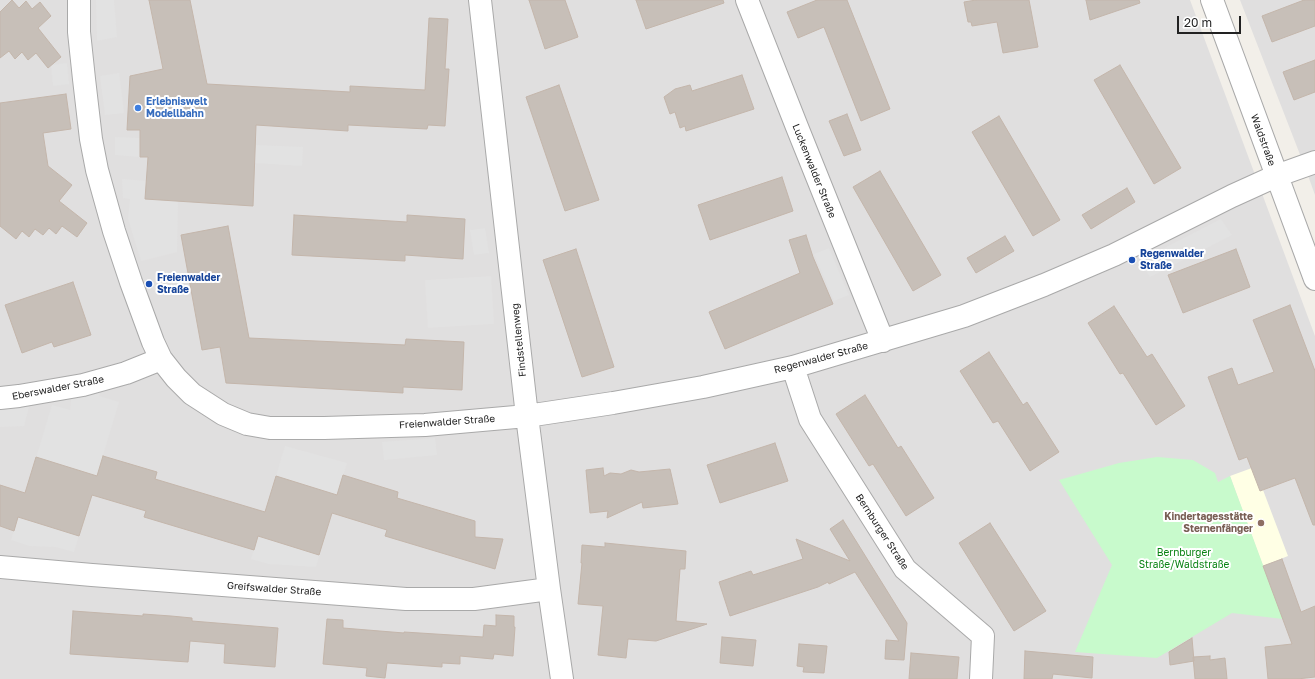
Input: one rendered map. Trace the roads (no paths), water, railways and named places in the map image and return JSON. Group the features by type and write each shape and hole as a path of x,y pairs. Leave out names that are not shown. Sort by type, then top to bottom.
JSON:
{"street":[{"name":"Freienwalder Straße","path":"79,0 80,38 91,139 97,170 114,231 130,282 161,359 176,378 192,394 222,414 247,424 270,428 424,425 527,416"},
{"name":"Findstellenweg","path":"480,0 527,416 549,589 567,679"},
{"name":"Luckenwalder Straße","path":"747,0 883,341"},
{"name":"Waldstraße","path":"1212,0 1315,279"},
{"name":"Regenwalder Straße","path":"527,416 703,388 793,367 964,316 1044,285 1114,255 1232,196 1276,176 1315,162"},
{"name":"Eberswalder Straße","path":"0,398 83,385 126,373 161,359"},
{"name":"Bernburger Straße","path":"793,367 810,419 904,569 983,636 981,679"},
{"name":"Greifswalder Straße","path":"0,567 406,599 474,599 549,589"}],"place":[{"name":"Erlebniswelt Modellbahn","path":"138,108"},
{"name":"Regenwalder Straße","path":"1132,260"},
{"name":"Freienwalder Straße","path":"149,284"},
{"name":"Kindertagesstätte Sternenfänger","path":"1261,523"}],"park label":[{"name":"Bernburger Straße/Waldstraße","path":"1184,558"}]}
